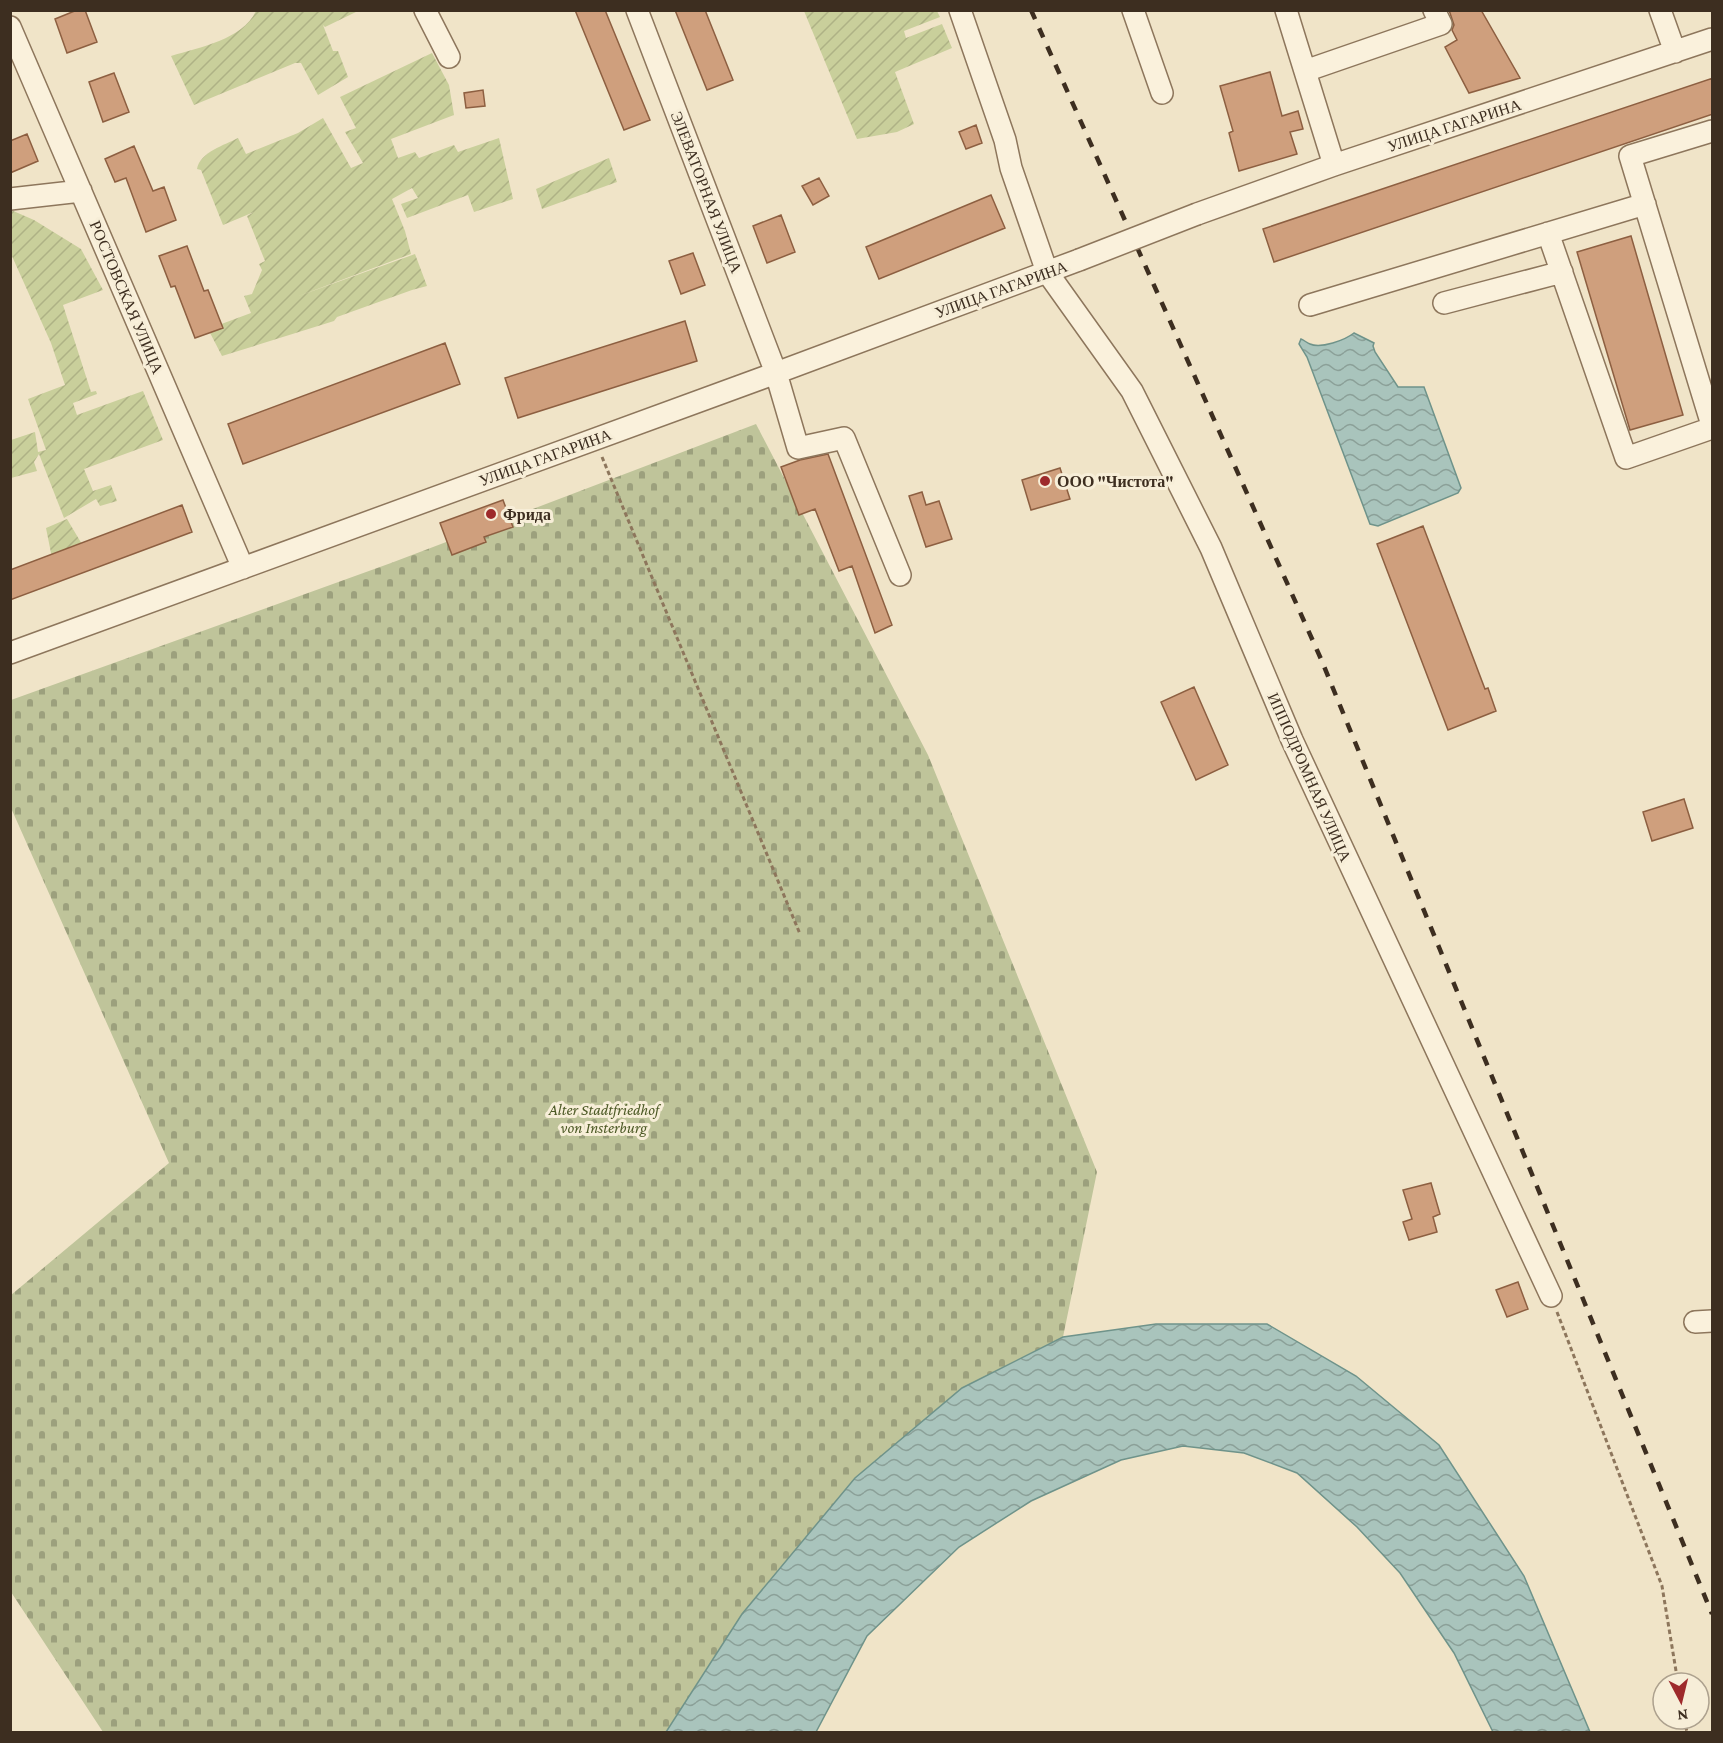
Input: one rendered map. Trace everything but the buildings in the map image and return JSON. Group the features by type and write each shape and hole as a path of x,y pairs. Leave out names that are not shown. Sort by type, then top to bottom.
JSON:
{"street":[{"path":"426,10 449,57"},
{"name":"ЭЛЕВАТОРНАЯ УЛИЦА","path":"637,10 776,373 798,448 844,438 900,574"},
{"name":"ИППОДРОМНАЯ УЛИЦА","path":"960,10 1047,272 1132,391 1211,548 1292,740 1551,1296"},
{"path":"1133,10 1162,93"},
{"path":"1286,10 1334,165"},
{"path":"1305,71 1441,24 1434,10"},
{"path":"1660,10 1675,52"},
{"name":"РОСТОВСКАЯ УЛИЦА","path":"10,27 243,568"},
{"name":"УЛИЦА ГАГАРИНА","path":"10,653 776,373 1197,214 1334,165 1713,39"},
{"path":"1548,233 1626,458 1713,427 1630,156 1713,131"},
{"path":"10,199 81,191"},
{"path":"1310,306 1645,204"},
{"path":"1444,303 1562,272"}],"path":[{"path":"595,439 800,934"},
{"path":"1551,1296 1662,1586 1676,1671"}],"green space":[{"path":"256,11 358,11 325,27 323,25 333,51 338,51 348,77 318,95 301,63 295,63 194,105 171,56 231,36 250,21"},
{"path":"804,11 937,11 940,17 904,31 906,38 942,24 952,48 895,72 914,124 897,132 857,139"},
{"path":"432,53 449,85 454,115 391,139 398,158 415,152 419,158 454,145 458,152 499,138 513,199 474,212 468,195 407,218 401,204 418,198 412,188 392,199 405,231 411,254 296,297 415,254 427,286 337,317 334,321 222,356 208,329 251,313 244,296 252,294 262,270 259,264 265,261 247,216 254,212 223,225 201,170 197,169 199,163 214,150 238,138 246,154 298,133 323,118 351,168 363,163 345,132 356,128 340,97"},
{"path":"609,158 617,182 542,209 536,189"},
{"path":"11,210 34,220 81,249 103,290 63,305 91,392 96,391 97,394 73,403 77,415 143,391 163,440 84,469 93,491 111,485 117,501 100,506 96,499 64,518 39,454 34,462 37,471 11,478 11,440 35,432 38,452 46,450 28,399 65,385 51,343 11,254"},
{"name":"Alter Stadtfriedhof von Insterburg","path":"756,424 928,755 1097,1172 1063,1337 962,1388 742,1614 666,1732 103,1732 11,1592 11,1295 169,1163 11,808 11,700 391,563"},
{"path":"67,519 86,551 53,563 46,528"}],"water":[{"path":"1354,333 1374,343 1375,352 1398,387 1424,387 1461,488 1458,493 1378,526 1370,524 1307,357 1299,344 1301,339 1309,344 1326,345"},
{"path":"1156,1324 1267,1324 1356,1376 1439,1445 1524,1576 1590,1732 1493,1732 1454,1653 1400,1573 1357,1527 1297,1473 1244,1453 1183,1446 1121,1460 1031,1501 959,1547 867,1636 816,1732 666,1732 742,1614 855,1478 962,1388 1063,1337"}],"railway":[{"path":"1031,10 1321,659 1712,1614"}],"place":[{"name":"ООО \"Чистота\"","path":"1045,481"},
{"name":"Фрида","path":"491,514"}]}
